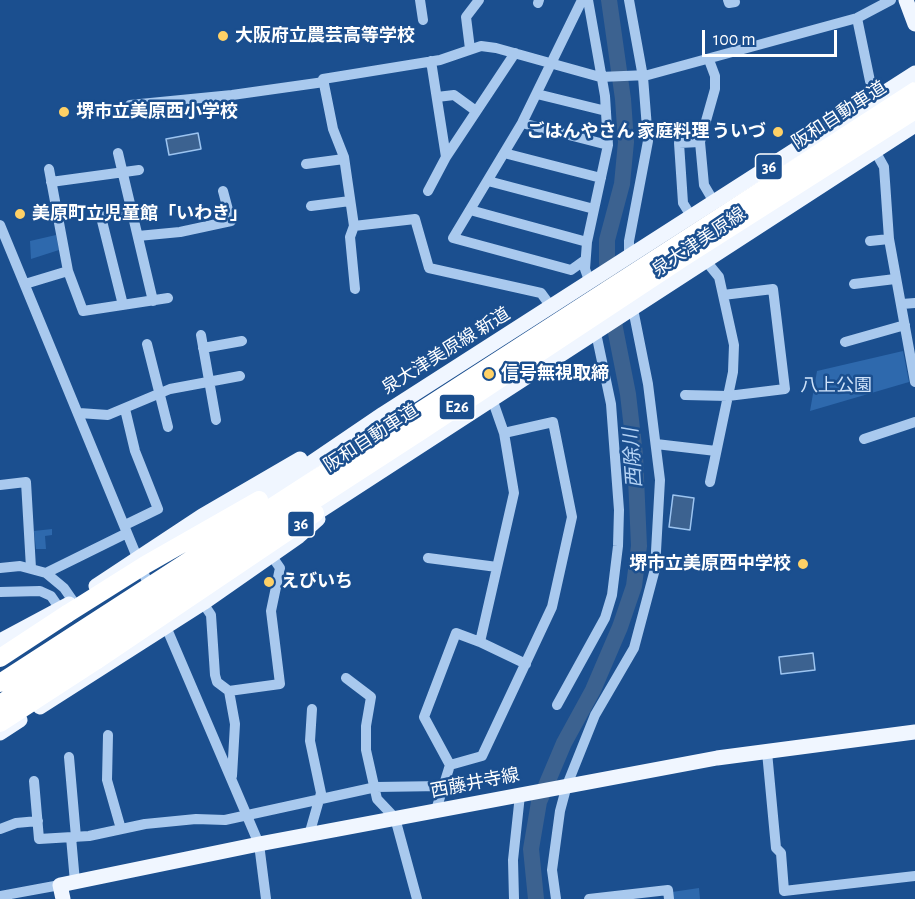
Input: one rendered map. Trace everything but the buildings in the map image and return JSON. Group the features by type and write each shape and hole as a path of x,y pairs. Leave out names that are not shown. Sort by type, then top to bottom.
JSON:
{"highway":[{"name":"阪和自動車道","path":"0,683 915,91"},
{"name":"阪和自動車道","path":"0,704 684,257 915,110"},
{"path":"0,723 316,513 421,431"},
{"path":"0,645 255,502 327,470"}],"main road":[{"path":"906,0 915,24"},
{"name":"泉大津美原線 新道","path":"0,667 144,575 383,414 471,360 915,73"},
{"name":"36","path":"875,152 915,125"},
{"name":"泉大津美原線","path":"632,310 875,152"},
{"name":"36","path":"0,713 338,500 632,310"},
{"name":"36","path":"67,608 202,516 365,421 383,414"},
{"name":"36","path":"0,733 203,603 299,536 338,500"},
{"name":"西藤井寺線","path":"66,888 259,844 564,786 767,752 915,732"}],"street":[{"path":"420,0 423,20"},
{"path":"470,49 466,17 479,0"},
{"path":"582,0 522,123 453,238 571,270 585,260"},
{"path":"588,0 606,111 608,145 587,242 585,269 591,282"},
{"path":"626,259 648,141 642,75 629,0"},
{"path":"355,289 350,237 354,226 344,159 333,129 323,79 431,61 481,46 600,77 642,75 709,60 857,18 891,0"},
{"path":"857,18 870,81 880,95"},
{"path":"428,191 446,157 515,53"},
{"path":"709,60 716,76 715,89 700,142 704,185 714,202"},
{"path":"431,61 446,157"},
{"path":"130,105 324,82"},
{"path":"537,94 606,111"},
{"path":"437,97 454,95 476,111"},
{"path":"522,123 608,145"},
{"path":"691,216 683,203 679,143 700,142"},
{"path":"875,152 884,168 889,239 895,279 908,324 911,371 915,382"},
{"path":"118,153 153,301"},
{"path":"504,153 601,178"},
{"path":"306,164 344,159"},
{"path":"49,169 68,270 83,311 168,298"},
{"path":"51,182 139,170"},
{"path":"488,181 594,209"},
{"path":"138,236 180,232 231,221 223,191"},
{"path":"311,206 350,201"},
{"path":"123,305 101,217 132,210"},
{"path":"470,210 587,242"},
{"path":"354,226 416,219 429,268 541,293 552,308"},
{"path":"0,225 144,575 248,815 259,844 266,899"},
{"path":"870,241 889,239"},
{"path":"706,261 719,277 734,345 733,372 710,482"},
{"path":"25,284 68,270"},
{"path":"854,284 895,279"},
{"path":"685,395 728,396 785,388 773,290 723,295"},
{"path":"902,304 915,303"},
{"path":"556,899 552,870 564,786 595,715 634,648 644,619 655,569 660,480 656,444 632,310"},
{"path":"845,342 908,324"},
{"path":"557,705 605,618 612,595 618,546 618,499 611,404 597,332"},
{"path":"201,335 216,420"},
{"path":"203,348 242,341"},
{"path":"147,344 168,427"},
{"path":"471,360 493,399 504,433 514,493 480,642"},
{"path":"79,413 108,415 159,393 209,380 240,376"},
{"path":"46,573 158,509 135,451 124,409"},
{"path":"450,765 482,756 552,607 572,517 553,422 504,433"},
{"path":"864,439 915,422"},
{"path":"656,444 717,451"},
{"path":"0,485 26,482 31,568"},
{"path":"229,691 280,684 271,611 280,568 271,555"},
{"path":"428,558 497,567"},
{"path":"0,567 31,568 46,573 64,588 67,608"},
{"path":"0,592 40,591 67,608"},
{"path":"203,603 211,615 215,675 218,682 229,691 235,724 232,780"},
{"path":"436,810 450,765 424,717 456,633 526,664"},
{"path":"346,678 371,697 366,726 366,750 376,787 377,800 395,818 414,897"},
{"path":"309,835 320,798 310,741 312,709"},
{"path":"108,735 107,780 121,830"},
{"path":"767,752 776,849 781,853 784,891 915,876"},
{"path":"0,896 66,888 74,837 69,757"},
{"path":"34,781 39,839 74,837 145,824 196,819 225,820 376,787 442,786"},
{"path":"514,899 513,860 523,794"},
{"path":"0,829 38,821"},
{"path":"589,899 668,890 669,899"}],"green space":[{"path":"56,235 59,250 31,259 30,241"},
{"name":"八上公園","path":"903,351 909,382 810,411 817,371"},
{"path":"52,529 52,535 45,536 46,549 36,549 34,531"},
{"path":"699,888 700,899 673,899 672,892"}],"shaded area":[{"path":"198,133 201,149 169,155 166,139"},
{"path":"673,495 694,498 690,530 669,527"},
{"path":"813,653 815,670 781,674 779,657"}],"waterway":[{"name":"西除川","path":"536,899 531,849 539,802 564,743 593,690 620,627 634,586 639,546 635,455 628,394 615,328 607,262 607,240 622,184 626,142 623,99 609,0"}],"place":[{"name":"大阪府立農芸高等学校","path":"223,36"},
{"name":"堺市立美原西小学校","path":"64,112"},
{"name":"ごはんやさん 家庭料理 ういづ","path":"778,132"},
{"name":"美原町立児童館「いわき」","path":"20,214"},
{"name":"信号無視取締","path":"489,374"},
{"name":"堺市立美原西中学校","path":"803,564"},
{"name":"えびいち","path":"269,582"}]}
